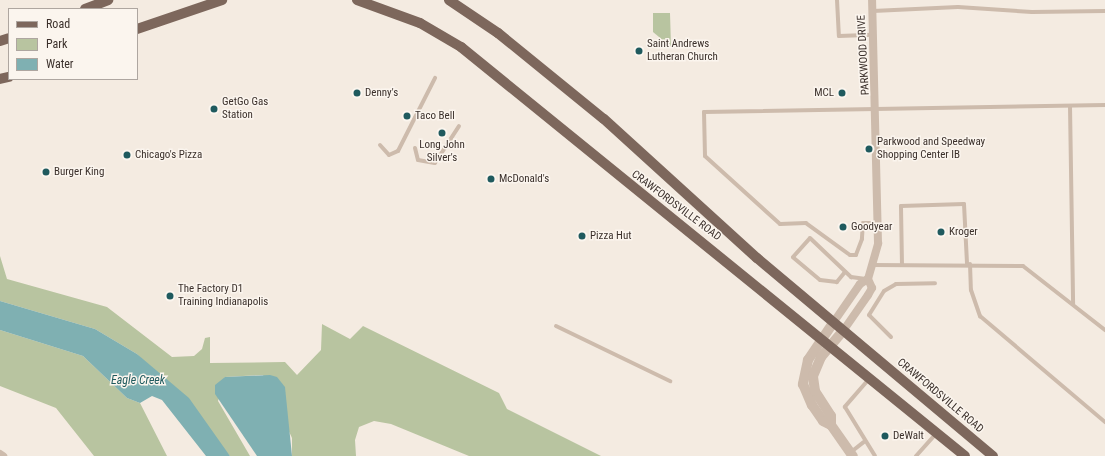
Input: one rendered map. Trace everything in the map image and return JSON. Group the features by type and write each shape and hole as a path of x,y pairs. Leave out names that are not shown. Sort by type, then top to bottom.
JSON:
{"main road":[{"path":"88,8 108,0"},
{"path":"138,30 222,0"},
{"name":"CRAWFORDSVILLE ROAD","path":"357,0 414,20 461,47 616,176 823,338 965,456"},
{"name":"CRAWFORDSVILLE ROAD","path":"449,0 498,33 620,132 833,323 993,456"}],"street":[{"name":"PARKWOOD DRIVE","path":"868,279 873,265 880,223 872,0"},
{"path":"831,424 831,416 813,382 816,366 868,295 872,288 868,279 860,284 806,364 803,384 812,406 823,421 831,424 852,454"}],"lane":[{"path":"836,0 839,36 874,35"},
{"path":"873,11 958,8 1032,12 1105,11"},
{"path":"380,145 389,155 398,151 435,78"},
{"path":"880,223 863,223 862,239 856,255 850,255 806,223 780,224 705,156 704,112 1105,105"},
{"path":"1070,106 1073,304"},
{"path":"416,148 416,156 423,163 439,161 459,126"},
{"path":"902,265 901,206 964,204 971,290 980,316 1105,422"},
{"path":"845,272 837,282 820,280 793,257 810,238 851,277 868,279"},
{"path":"873,265 969,264 1023,266 1105,330"},
{"path":"891,337 869,315 884,290 896,284 936,283"},
{"path":"556,326 670,380"},
{"path":"870,377 845,407 864,442 875,456"},
{"path":"916,456 937,433"},
{"path":"852,454 864,442"}],"green space":[{"path":"653,13 670,13 671,47 653,32"},
{"path":"0,256 7,279 107,307 172,357 194,356 202,349 205,338 210,337 210,363 285,362 297,375 321,350 322,324 350,339 363,326 499,393 507,409 601,456 469,456 391,424 374,421 359,427 355,440 356,456 292,456 292,438 263,375 225,377 218,401 250,456 230,456 137,354 95,329 0,301"},
{"path":"0,330 83,356 127,398 140,403 167,456 94,456 56,408 0,386"}],"water":[{"name":"Eagle Creek","path":"0,301 95,329 137,354 189,398 230,456 206,456 162,400 152,396 140,403 127,398 83,356 0,330"},
{"path":"270,375 277,377 285,387 292,456 257,456 215,394 215,385 225,377"}],"place":[{"name":"Saint Andrews Lutheran Church","path":"639,51"},
{"name":"Denny's","path":"357,93"},
{"name":"MCL","path":"842,93"},
{"name":"GetGo Gas Station","path":"214,109"},
{"name":"Taco Bell","path":"407,116"},
{"name":"Long John Silver's","path":"442,133"},
{"name":"Parkwood and Speedway Shopping Center IB","path":"869,149"},
{"name":"Chicago's Pizza","path":"127,155"},
{"name":"Burger King","path":"46,172"},
{"name":"McDonald's","path":"491,179"},
{"name":"Goodyear","path":"843,227"},
{"name":"Kroger","path":"941,232"},
{"name":"Pizza Hut","path":"582,236"},
{"name":"The Factory D1 Training Indianapolis","path":"170,296"},
{"name":"DeWalt","path":"885,436"}]}
